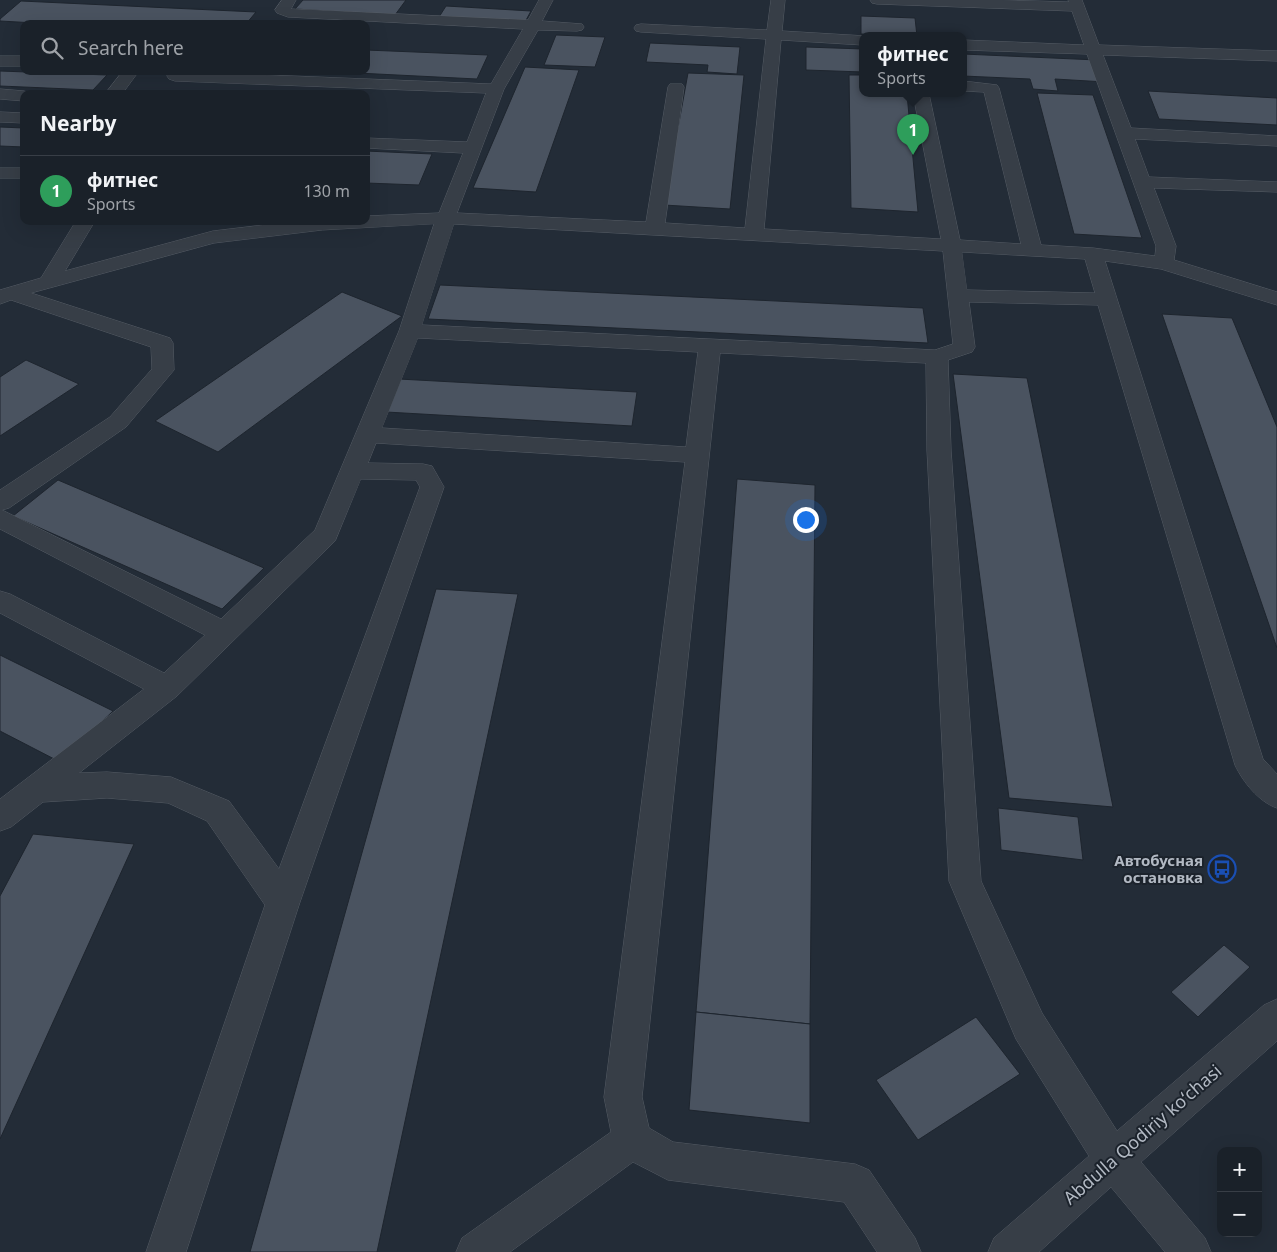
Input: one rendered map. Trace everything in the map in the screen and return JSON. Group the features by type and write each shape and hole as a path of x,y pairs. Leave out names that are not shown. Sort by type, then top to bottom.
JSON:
{"street":[{"path":"289,0 282,10 288,13 577,27"},
{"path":"14,800 166,688 326,535 410,331 446,218 496,89 546,0"},
{"path":"754,234 778,0"},
{"path":"877,0 1076,4 1166,246 1164,263"},
{"path":"641,28 859,40"},
{"path":"967,44 1277,56"},
{"path":"0,60 20,61"},
{"path":"116,90 128,75"},
{"path":"173,79 496,89"},
{"path":"967,86 991,88 1033,250"},
{"path":"655,228 676,87"},
{"path":"0,94 20,96"},
{"path":"410,331 937,357 964,347 952,246 922,97"},
{"path":"0,118 20,118"},
{"path":"1124,133 1277,141"},
{"path":"370,143 473,148"},
{"path":"0,173 20,173"},
{"path":"1142,182 1277,187"},
{"path":"370,222 446,218 655,228 1093,254 1164,263 1277,298"},
{"path":"47,284 84,225"},
{"path":"5,296 129,259 212,237 314,225"},
{"path":"1093,254 1250,765 1277,796"},
{"path":"0,502 118,422 163,370 162,343 5,296"},
{"path":"958,296 1107,299"},
{"path":"710,346 623,1097 632,1140 668,1161 855,1184 901,1252"},
{"path":"937,357 939,450 965,881 1029,1026 1113,1159 1191,1252"},
{"path":"367,436 697,455"},
{"path":"166,1252 284,902 432,487 423,472 352,471"},
{"path":"0,518 225,633"},
{"path":"0,601 166,688"},
{"path":"14,800 107,785 171,790 218,811 284,902"},
{"name":"Abdulla Qodiriy koʻchasi","path":"1008,1252 1277,1018"},
{"path":"476,1252 632,1140"}],"building":[{"path":"303,0 406,0 395,15 295,9"},
{"path":"21,1 256,12 249,20 20,20 20,22 0,21"},
{"path":"446,6 531,11 525,22 439,17"},
{"path":"861,16 915,18 917,32 861,32"},
{"path":"556,35 605,37 595,67 544,65"},
{"path":"650,43 740,47 737,74 707,72 708,65 646,62"},
{"path":"806,47 859,49 859,72 806,70"},
{"path":"370,50 488,55 477,79 370,74"},
{"path":"967,54 1097,60 1105,82 1055,79 1058,91 1033,89 1030,79 967,76"},
{"path":"525,67 579,70 536,192 473,188"},
{"path":"0,71 20,72 20,75 107,75 93,90 0,86"},
{"path":"688,73 744,75 730,209 664,205"},
{"path":"849,75 859,75 859,97 907,97 918,212 851,208"},
{"path":"1148,91 1277,98 1277,125 1159,119"},
{"path":"1037,93 1093,95 1142,238 1074,234"},
{"path":"0,127 20,128 20,147 0,146"},
{"path":"370,151 432,154 419,185 370,183"},
{"path":"440,285 923,308 928,343 428,319"},
{"path":"342,292 402,316 218,452 155,421"},
{"path":"1162,314 1232,318 1277,427 1277,648"},
{"path":"26,360 79,384 0,436 0,377"},
{"path":"953,374 1027,378 1113,807 1009,798"},
{"path":"399,379 637,392 632,426 386,412"},
{"path":"737,479 815,485 810,1024 696,1012"},
{"path":"58,480 264,568 222,609 13,516"},
{"path":"436,589 518,594 377,1252 250,1252"},
{"path":"0,655 113,711 60,762 0,731"},
{"path":"998,808 1078,817 1083,860 1001,850"},
{"path":"33,834 134,844 0,1139 0,896"},
{"path":"1224,945 1250,967 1198,1017 1171,992"},
{"path":"696,1012 810,1024 810,1123 689,1110"},
{"path":"976,1017 1020,1074 918,1140 876,1080"}],"place":[{"name":"фитнес","path":"913,155"},
{"name":"Автобусная остановка","path":"1222,869"}]}
